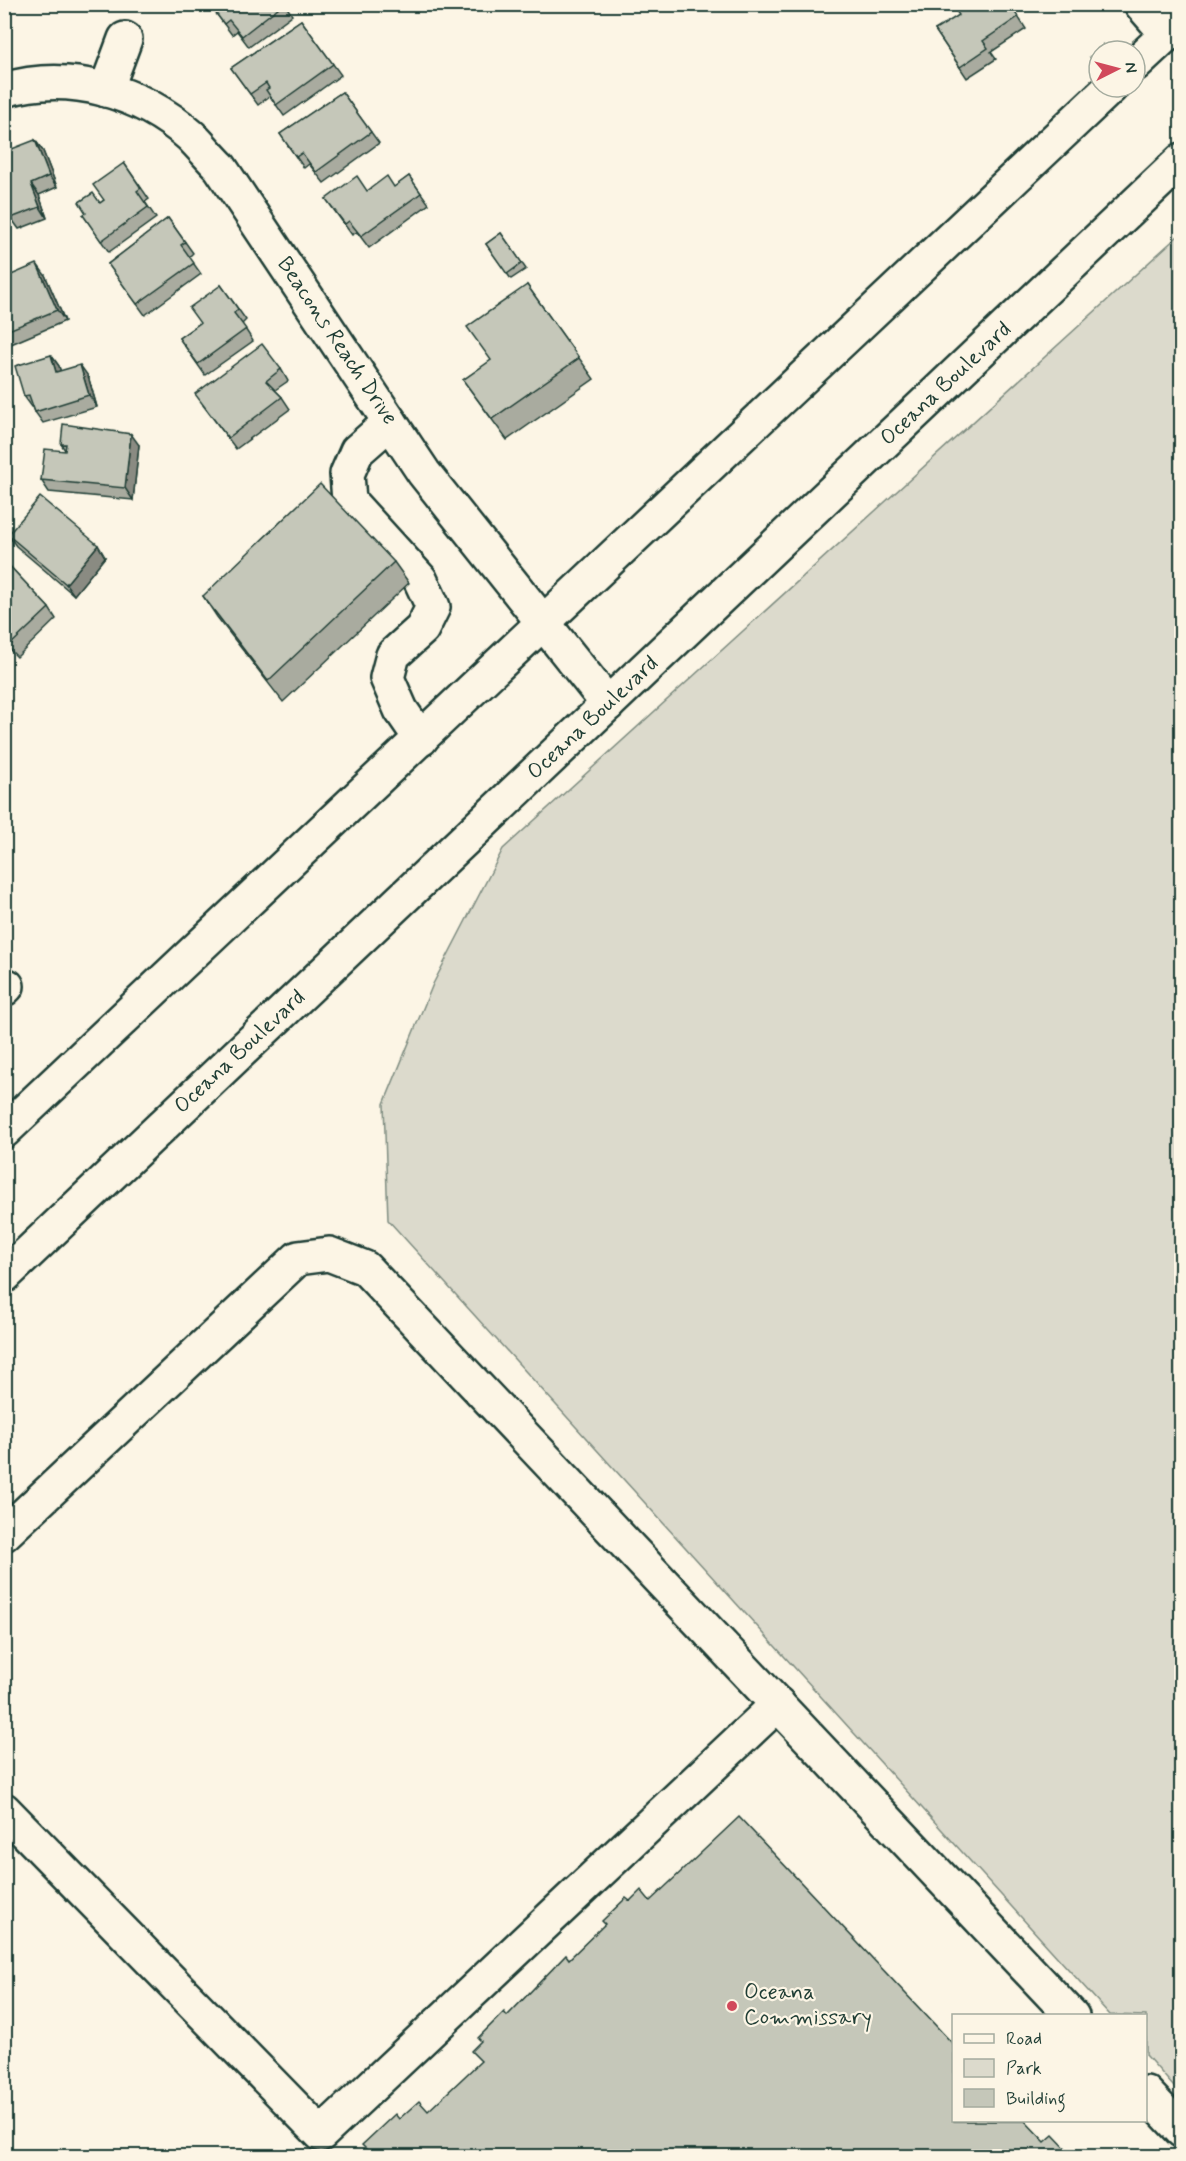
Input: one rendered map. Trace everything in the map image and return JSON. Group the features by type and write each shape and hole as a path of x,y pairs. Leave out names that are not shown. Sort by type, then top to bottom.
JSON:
{"main road":[{"path":"1141,4 1174,27 1147,53"},
{"path":"106,90 124,39"},
{"name":"Beacons Reach Drive","path":"4,90 54,82 93,86 125,95 156,111 190,136 220,167 424,473 608,704"},
{"path":"4,1131 1098,99"},
{"name":"Oceana Boulevard","path":"4,1276 1182,160"},
{"path":"390,422 357,451 346,474 349,501 420,579 433,608 422,629 393,656 387,678 400,710 421,739"},
{"path":"4,1534 298,1258 328,1254 365,1268 1070,2014"},
{"path":"4,1810 321,2134 778,1704"},
{"path":"1147,2094 1182,2131"}],"green space":[{"path":"1179,235 1182,236 1181,2095 1147,2056 1147,2014 1109,2014 388,1220 384,1104 433,984 503,849"}],"building":[{"path":"209,4 283,4 242,36 229,20 224,24"},
{"path":"956,4 1010,4 1018,17 983,41 988,48 960,67 935,30 959,15 953,7"},
{"path":"301,20 333,64 276,105 266,90 269,88 266,83 250,94 231,68"},
{"path":"342,92 371,132 316,172 302,153 296,157 280,134"},
{"path":"35,140 49,176 31,184 40,207 11,218 4,201 4,152"},
{"path":"124,163 141,188 137,191 148,207 101,241 83,215 86,213 79,202 93,193 100,203 104,200 93,185"},
{"path":"357,176 367,191 387,176 394,187 409,176 421,193 361,236 349,221 345,224 326,199"},
{"path":"168,218 185,242 181,245 194,263 137,304 108,264"},
{"path":"501,233 522,263 507,274 486,244"},
{"path":"37,264 57,310 4,332 4,273 7,271 9,276"},
{"path":"221,285 238,309 234,313 246,329 198,364 179,338 200,323 189,308"},
{"path":"527,285 579,358 492,419 463,380 491,360 467,327"},
{"path":"262,344 281,369 266,381 282,397 228,438 195,394"},
{"path":"51,355 56,372 80,365 89,395 35,412 29,395 24,396 15,366"},
{"path":"63,424 131,434 125,488 41,480 45,449 65,451 66,444 61,444"},
{"path":"320,484 394,562 268,681 203,596"},
{"path":"40,497 98,545 66,584 8,535"},
{"path":"4,560 49,608 9,646 4,641"},
{"name":"Oceana Commissary","path":"739,1817 952,2043 952,2122 1026,2122 1045,2142 1053,2135 1074,2157 358,2157 366,2149 362,2145 395,2114 399,2119 419,2101 428,2111 481,2061 471,2051 481,2041 478,2038 504,2012 507,2016 566,1955 569,1959 605,1924 602,1921 626,1898 630,1901 641,1890 650,1901"}],"place":[{"name":"Oceana Commissary","path":"732,2006"}]}
